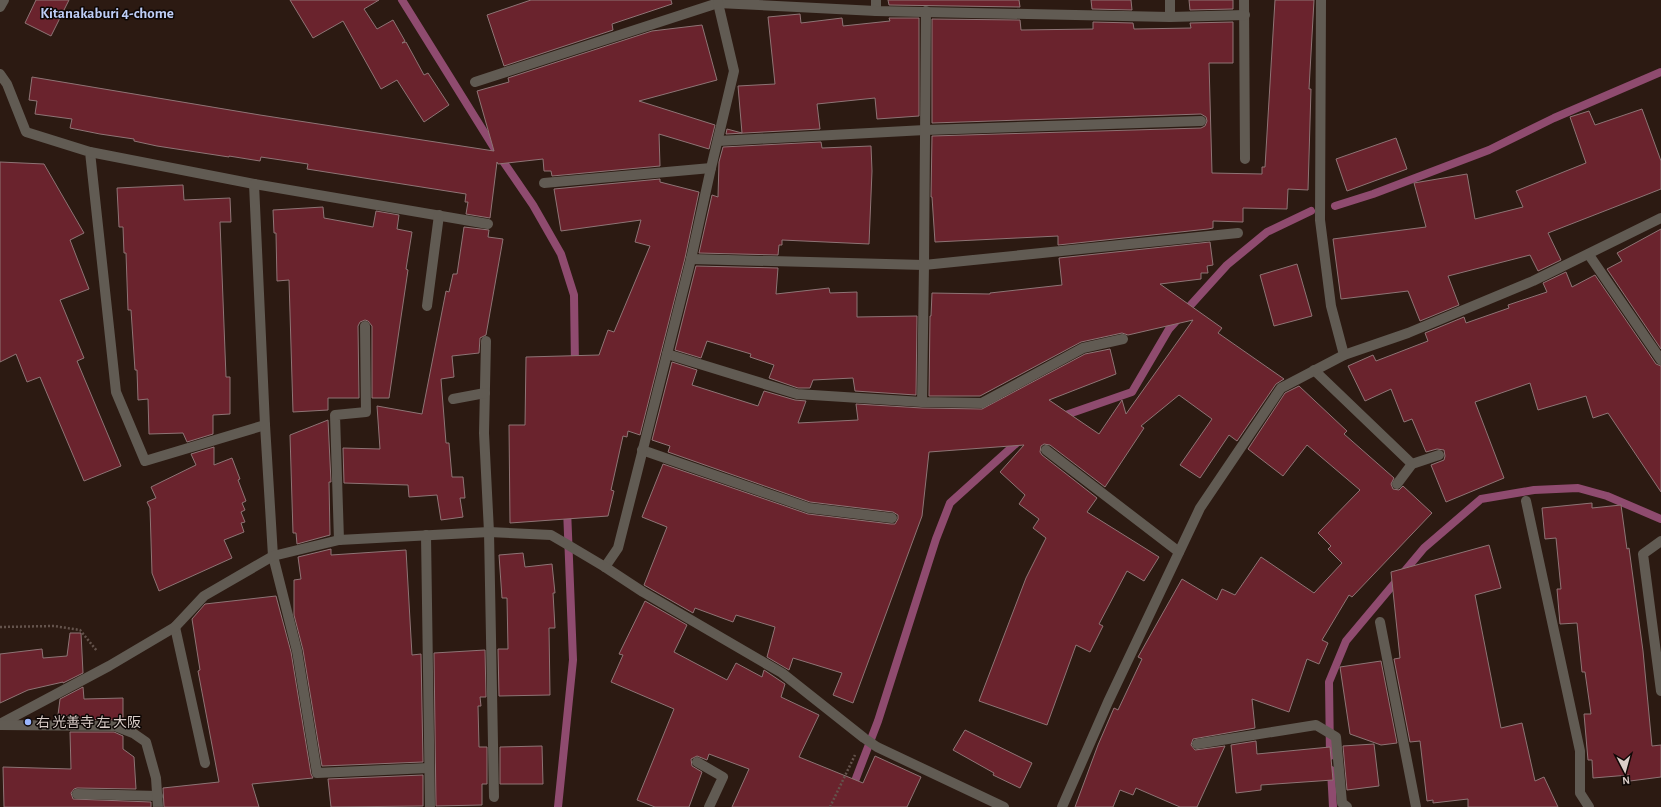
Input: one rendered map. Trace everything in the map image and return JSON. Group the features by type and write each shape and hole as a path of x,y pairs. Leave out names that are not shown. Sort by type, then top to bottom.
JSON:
{"street":[{"path":"0,7 4,0"},
{"path":"876,0 876,11"},
{"path":"1170,0 1170,17"},
{"path":"1244,0 1245,159"},
{"path":"1321,0 1320,220 1331,306 1344,355"},
{"path":"605,567 618,548 691,260 734,71 718,3"},
{"path":"475,82 718,3 876,11 1170,17 1245,15"},
{"path":"922,402 926,11"},
{"path":"0,74 8,84 26,132 90,152 254,184 488,224"},
{"path":"718,141 925,130 1201,121"},
{"path":"90,152 116,392 145,461 265,425"},
{"path":"544,183 711,168"},
{"path":"254,184 265,425 274,556 297,651 317,773 429,768"},
{"path":"428,306 439,215"},
{"path":"1062,807 1108,702 1200,508 1281,388 1344,355 1408,334 1533,281 1589,255 1661,218"},
{"path":"691,260 924,265 1238,233"},
{"path":"1589,255 1661,360"},
{"path":"339,540 335,415 366,412 365,326"},
{"path":"667,354 797,394 922,402 982,402 1082,348 1123,339"},
{"path":"486,341 484,433 489,532 494,797"},
{"path":"1314,370 1412,464"},
{"path":"453,400 485,393"},
{"path":"642,450 809,508 892,518"},
{"path":"1046,450 1179,552"},
{"path":"1397,484 1412,464 1439,455"},
{"path":"1526,501 1580,751 1580,793 1589,807"},
{"path":"0,725 109,666 175,627 204,596 274,556 339,540 489,532 550,535 605,567 643,592 782,673 877,747 1004,807"},
{"path":"426,535 430,807"},
{"path":"1661,541 1642,554 1661,691"},
{"path":"1380,622 1416,807"},
{"path":"175,627 205,763"},
{"path":"0,725 114,726 133,733 146,742 156,778 158,807"},
{"path":"1197,744 1316,725 1336,737 1342,804 1347,807"},
{"path":"697,762 722,777 709,807"},
{"path":"77,794 158,796"}],"path":[{"path":"0,627 54,626 80,630 109,666"},
{"path":"830,807 864,738"}],"building":[{"path":"36,0 69,0 51,36 25,23"},
{"path":"290,0 379,0 364,9 377,29 393,20 405,41 402,43 406,42 424,75 428,73 449,105 424,122 397,80 381,89 343,21 313,38"},
{"path":"531,0 671,0 672,4 612,24 613,30 504,66 487,15"},
{"path":"888,0 1019,0 1020,7 889,5"},
{"path":"1091,0 1131,0 1132,10 1092,9"},
{"path":"1189,0 1233,0 1233,9 1190,10"},
{"path":"1275,0 1314,0 1309,89 1311,89 1308,190 1288,189 1287,209 1243,208 1243,222 1213,221 1213,228 1208,229 1058,245 1058,236 935,242 931,197 932,136 1201,128 1205,126 1207,121 1206,117 1201,114 932,123 932,19 1020,20 1021,30 1093,29 1093,22 1133,23 1134,29 1191,28 1190,23 1233,22 1233,63 1209,63 1212,173 1262,174 1262,167 1265,167"},
{"path":"800,14 801,23 842,18 843,26 890,21 889,18 919,18 919,116 877,119 875,98 817,104 820,129 726,134 727,129 742,133 738,86 775,84 768,17"},
{"path":"702,25 717,80 639,101 715,125 709,149 659,134 660,166 552,176 551,171 544,171 543,159 498,164 497,162 490,218 466,214 468,202 465,202 466,194 307,169 308,164 261,157 260,161 229,157 157,146 134,141 134,139 70,128 72,119 35,114 37,101 29,100 32,77 260,115 494,151 477,91 509,82 508,78 652,31"},
{"path":"1642,109 1661,161 1661,189 1548,233 1561,260 1538,271 1530,255 1448,276 1459,305 1420,321 1408,291 1341,299 1333,239 1426,227 1414,183 1467,174 1475,219 1523,207 1516,191 1586,163 1570,117 1589,111 1595,125"},
{"path":"1396,138 1407,169 1347,191 1336,159"},
{"path":"821,142 822,148 871,146 872,171 869,244 782,240 782,245 779,245 778,255 699,253 712,195 718,197 719,162 723,147"},
{"path":"0,162 44,164 84,233 70,240 89,289 60,300 84,358 77,361 121,466 84,481 40,377 27,382 16,354 0,362"},
{"path":"660,179 660,182 699,192 685,258 640,435 628,431 627,437 623,436 611,490 614,491 608,516 510,523 509,425 525,425 526,357 599,355 608,330 614,332 650,246 635,242 641,220 561,231 554,189"},
{"path":"183,185 184,200 230,198 231,222 220,222 226,377 230,377 230,414 213,415 213,434 187,442 183,433 149,434 148,399 138,400 137,370 135,370 131,310 128,310 126,253 124,253 123,227 119,227 117,188"},
{"path":"323,207 324,218 373,227 376,211 399,215 397,229 412,232 406,269 408,270 389,398 372,398 372,326 365,320 360,322 358,326 359,398 328,398 328,410 293,412 289,280 277,281 276,233 274,233 273,210"},
{"path":"464,227 489,230 488,237 503,239 486,335 480,338 479,353 452,356 454,377 441,379 446,443 449,443 452,477 463,477 465,498 460,498 463,517 441,520 437,495 409,497 408,485 344,483 343,448 380,449 377,406 422,414 446,291 449,292 453,274 457,274"},
{"path":"1661,229 1661,349 1607,269 1622,261 1617,253"},
{"path":"1210,242 1213,265 1207,266 1208,273 1201,273 1201,279 1160,284 1222,328 1218,333 1284,379 1276,384 1237,441 1229,435 1200,478 1180,465 1212,419 1179,395 1141,426 1144,428 1105,487 1050,445 1044,444 1041,446 1040,452 1042,455 1097,498 1087,512 1159,557 1144,581 1127,571 1099,624 1103,626 1090,652 1076,645 1047,725 979,701 1026,578 1046,538 1033,528 1039,519 1019,504 1025,495 1000,472 1024,445 929,452 922,516 853,703 833,695 842,673 793,658 789,670 767,657 775,627 736,615 733,622 695,608 693,613 644,585 667,527 642,517 663,464 808,514 891,524 895,524 898,519 898,515 893,512 810,502 668,452 670,446 652,440 672,362 697,370 692,385 758,406 764,391 795,400 806,401 798,423 858,420 856,404 922,408 982,409 1085,354 1110,349 1116,374 1049,400 1099,434 1122,400 1126,414 1193,320 1128,335 1122,333 1081,342 980,396 929,396 930,316 932,293 990,294 1062,285 1059,258"},
{"path":"1297,264 1312,316 1274,326 1260,275"},
{"path":"696,266 778,268 776,294 829,288 830,293 857,292 857,317 917,316 916,395 855,391 853,378 813,380 810,388 798,388 769,378 774,365 750,357 751,354 707,341 701,358 675,350"},
{"path":"1566,272 1572,287 1595,275 1656,364 1661,366 1661,492 1608,413 1593,418 1586,396 1538,410 1530,383 1475,402 1504,478 1446,502 1431,465 1444,460 1444,450 1437,449 1426,452 1412,419 1404,422 1391,389 1365,401 1348,366 1373,355 1376,361 1428,341 1425,333 1464,317 1466,323 1509,308 1508,305 1547,292 1543,283"},
{"path":"1299,386 1347,431 1344,434 1394,478 1391,484 1393,489 1399,490 1403,486 1432,513 1352,597 1349,595 1322,640 1328,643 1319,664 1307,659 1289,712 1252,699 1255,728 1193,739 1191,745 1195,750 1225,746 1197,807 1180,807 1136,788 1133,795 1120,790 1113,807 1075,807 1098,745 1114,708 1118,710 1142,659 1138,657 1182,579 1217,600 1222,589 1235,595 1261,557 1314,593 1342,563 1328,549 1331,546 1318,533 1360,490 1307,445 1283,476 1248,449 1285,393"},
{"path":"328,420 331,482 329,482 330,535 297,544 296,533 293,533 290,435"},
{"path":"214,447 214,465 232,458 240,479 238,480 246,501 242,503 245,510 241,512 245,522 241,523 244,532 224,540 232,558 159,591 152,573 150,508 147,502 156,498 151,487 196,465 191,454"},
{"path":"1592,503 1592,508 1621,505 1627,549 1629,548 1643,651 1652,746 1661,745 1661,777 1630,781 1629,775 1593,778 1592,760 1588,760 1584,714 1591,714 1585,672 1582,672 1577,623 1560,624 1557,589 1561,589 1556,538 1545,539 1542,508"},
{"path":"1489,545 1501,588 1475,595 1501,728 1522,723 1535,781 1544,777 1558,807 1468,807 1468,799 1433,803 1433,800 1427,801 1420,741 1410,742 1394,659 1400,658 1391,572"},
{"path":"331,549 331,555 406,550 412,655 421,654 423,762 322,766 303,650 294,615 294,580 301,579 298,557"},
{"path":"523,553 525,567 552,564 555,593 553,593 555,628 549,628 550,695 499,696 498,649 508,649 507,598 502,598 499,555"},
{"path":"276,596 291,652 311,774 313,778 252,784 259,807 164,807 163,788 219,782 198,671 200,670 192,619 205,604"},
{"path":"645,601 687,625 674,652 727,680 736,663 762,677 764,670 785,684 781,697 819,715 799,757 863,783 875,756 921,777 907,807 732,807 749,769 709,754 707,760 697,756 691,759 692,766 702,772 689,807 655,807 637,800 674,709 611,682 623,655 619,654"},
{"path":"70,633 81,633 83,673 63,683 28,690 0,703 0,654 42,649 43,658 67,656"},
{"path":"485,650 486,697 480,697 481,706 478,706 479,747 487,747 487,784 482,784 482,805 436,806 434,653"},
{"path":"1381,661 1397,743 1381,745 1350,734 1340,667"},
{"path":"83,687 84,699 123,698 123,722 115,720 70,719 70,716 58,715 60,699"},
{"path":"965,730 1032,763 1020,788 993,775 994,773 953,750"},
{"path":"70,732 114,732 123,736 123,749 134,757 136,789 77,788 71,793 73,799 151,802 151,807 4,807 3,767 71,769"},
{"path":"1256,741 1257,754 1330,747 1333,780 1261,785 1261,790 1236,793 1231,745"},
{"path":"1374,744 1379,786 1347,790 1343,746"},
{"path":"542,746 543,784 500,784 500,747"},
{"path":"423,775 423,806 331,807 328,779"}],"waterway":[{"path":"402,0 496,151 533,205 561,254 574,295 575,366"},
{"path":"1335,206 1373,194 1489,150 1554,118 1661,72"},
{"path":"1060,417 1132,392 1169,329 1227,265 1267,232 1311,211"},
{"path":"845,807 878,721 936,539 950,503 1021,439"},
{"path":"1330,756 1329,682 1346,641 1424,548 1481,499 1534,490 1578,488 1607,496 1661,519"},
{"path":"558,807 573,660 567,509"},
{"path":"1331,770 1333,807"}],"place":[{"name":"右 光善寺 左 大阪","path":"28,722"}],"district":[{"name":"Kitanakaburi 4-chome","path":"107,13"}]}
